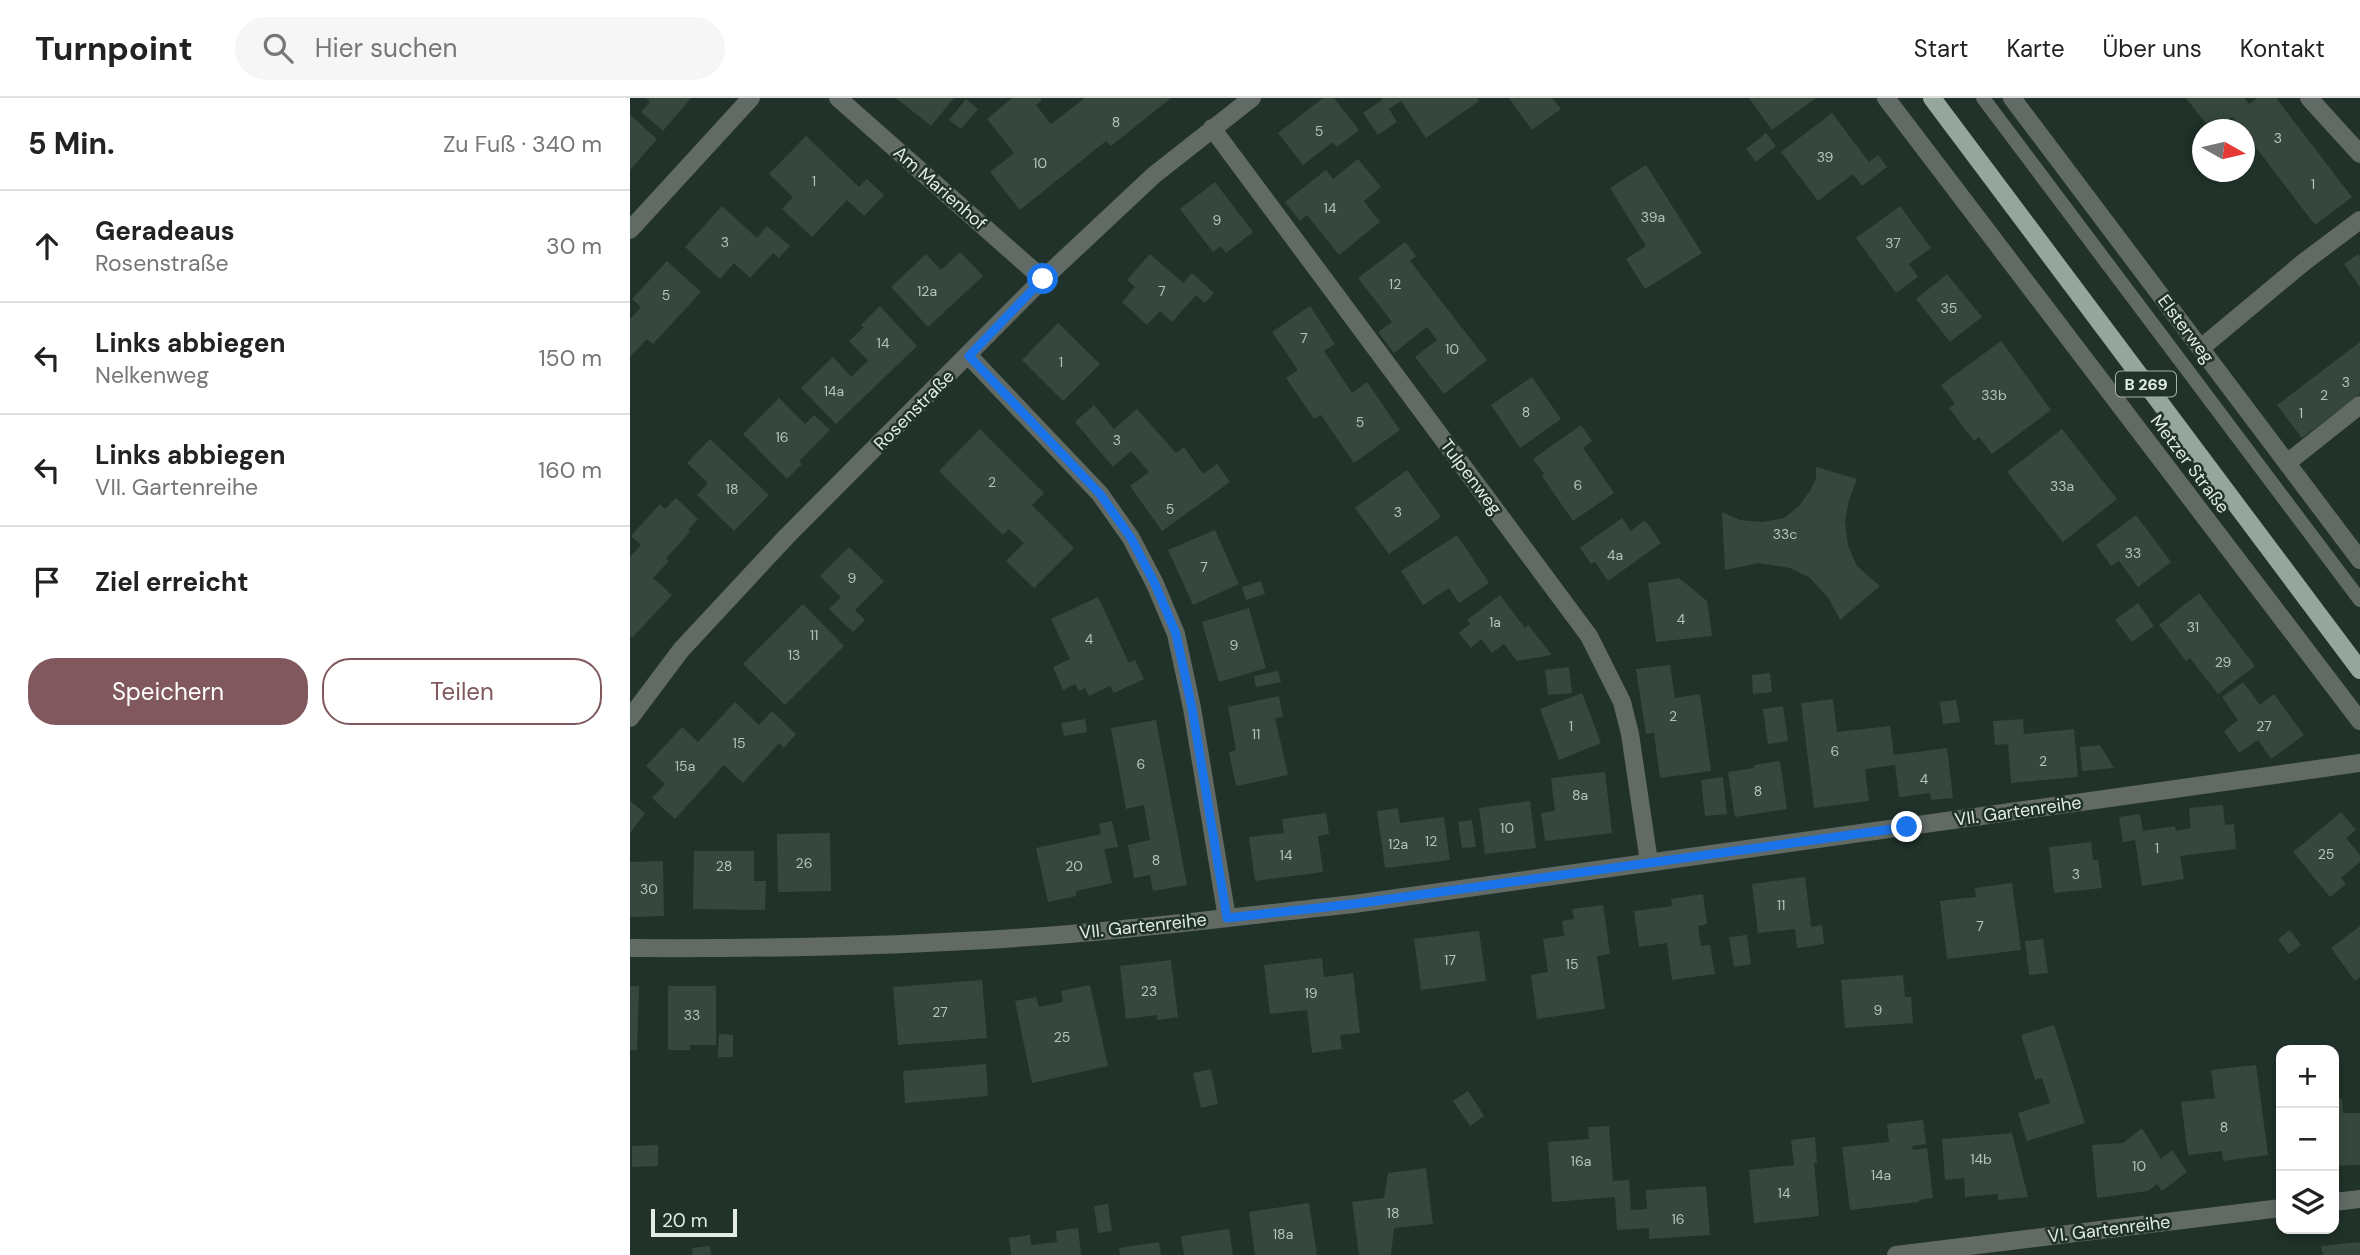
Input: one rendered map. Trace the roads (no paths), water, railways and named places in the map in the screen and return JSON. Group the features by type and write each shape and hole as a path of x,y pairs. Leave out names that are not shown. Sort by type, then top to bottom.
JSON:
{"main road":[{"name":"Metzer Straße","path":"1932,98 2360,670"}],"street":[{"path":"630,230 751,98"},
{"name":"Am Marienhof","path":"838,98 1043,279"},
{"name":"Rosenstraße","path":"630,718 681,650 787,536 1043,279 1154,175 1252,98"},
{"name":"Metzer Straße","path":"1886,98 2360,721"},
{"name":"Elsterweg","path":"2012,98 2360,560"},
{"path":"2309,98 2360,154"},
{"name":"Tulpenweg","path":"1212,128 1589,636 1622,702 1630,734 1649,862"},
{"path":"2201,348 2304,262 2360,220"},
{"path":"969,356 1100,494 1131,538 1155,584 1176,634 1192,708 1227,918"},
{"path":"2287,463 2360,405"},
{"name":"VII. Gartenreihe","path":"630,948 858,946 965,941 1071,934 1227,918 1354,904 2360,763"},
{"path":"2339,1201 2360,1199"},
{"name":"VI. Gartenreihe","path":"1896,1255 2276,1210"}],"lane":[{"path":"1983,98 2360,600"}]}
